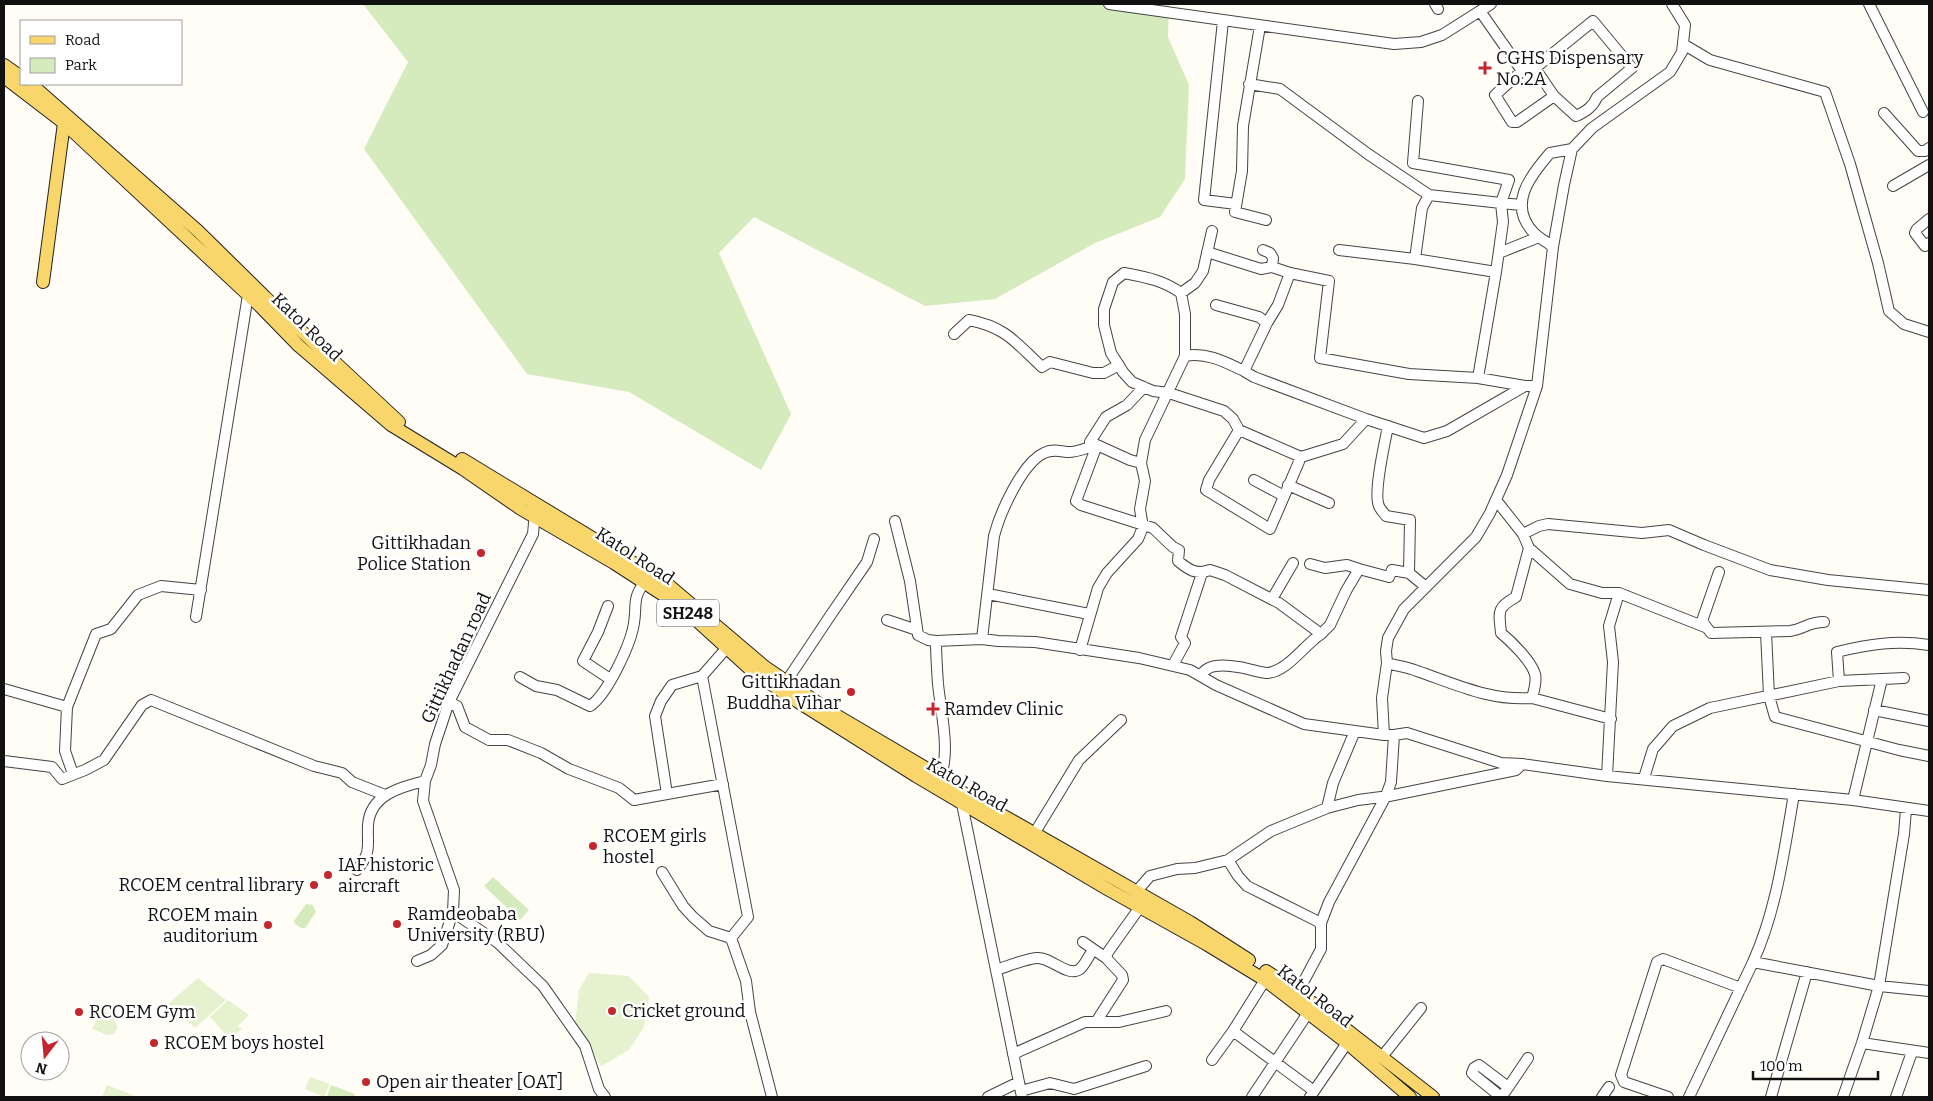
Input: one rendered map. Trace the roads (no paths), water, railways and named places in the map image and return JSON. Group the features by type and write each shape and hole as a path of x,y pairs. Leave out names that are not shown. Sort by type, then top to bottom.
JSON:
{"main road":[{"path":"4,65 20,76"},
{"name":"Katol Road","path":"4,77 66,119 198,231 264,297 400,422 682,608 730,644 939,783 962,804 1136,900 1190,922 1293,994 1433,1097"},
{"name":"Katol Road","path":"32,85 299,346 391,425 463,469 521,509 536,510 665,582 730,644 750,669 784,692 939,783 960,791 1034,834 1206,944 1265,980 1293,994 1308,1013 1347,1043 1406,1096"},
{"path":"43,282 66,119"}],"street":[{"path":"1109,4 1177,9 1223,21 1394,44 1421,42 1442,36 1491,4"},
{"path":"1293,994 1322,949 1321,923 1342,876 1386,796 1391,782 1389,735 1382,698 1388,638 1404,609 1476,537 1507,475 1536,386 1553,247 1572,149 1592,128 1670,72 1682,52 1685,25 1672,4"},
{"path":"1869,4 1926,114"},
{"path":"1480,11 1522,71"},
{"path":"1223,21 1204,200 1236,204"},
{"path":"1535,68 1554,96 1576,116 1588,110 1595,103 1597,97 1632,68 1593,21 1535,68 1522,71 1495,95 1512,122 1517,122 1554,96"},
{"path":"1260,26 1243,126 1242,171 1235,212 1266,220"},
{"path":"1683,44 1710,60 1825,92 1850,164 1878,263 1889,311 1904,324 1929,332"},
{"path":"1249,84 1280,89 1368,154 1429,195 1521,205"},
{"path":"1418,100 1413,163 1509,180 1501,203 1503,222 1499,253 1478,378"},
{"path":"1911,106 1926,114"},
{"path":"1884,113 1918,151 1925,151 1929,148"},
{"path":"1553,247 1534,233 1523,218 1521,205 1525,187 1550,153 1572,149"},
{"path":"1892,186 1929,165"},
{"path":"1415,259 1422,208 1429,195"},
{"path":"1929,219 1915,233 1925,246 1929,243"},
{"path":"1181,293 1195,283 1203,271 1212,231"},
{"path":"1499,253 1539,237"},
{"path":"1263,250 1270,253 1273,258 1272,267"},
{"path":"1339,250 1415,259 1496,272"},
{"path":"1208,252 1261,269 1272,267 1290,273 1329,281 1320,358 1409,374 1478,378 1525,386 1536,386"},
{"path":"1080,650 1098,588 1107,572 1138,539 1143,527 1140,509 1145,481 1141,463 1146,440 1169,393 1185,356 1185,314 1181,293 1168,284 1124,272 1113,282 1104,310 1104,325 1111,352 1132,382 1161,393 1169,393 1224,411 1233,419 1238,430 1301,457 1343,444 1366,419"},
{"path":"1244,371 1267,323 1278,305 1290,273"},
{"path":"196,617 248,295"},
{"path":"1216,305 1259,317 1267,323"},
{"path":"954,334 969,320 984,323 1002,331 1018,343 1042,367 1050,362 1093,373 1104,373 1119,365"},
{"path":"1185,356 1210,356 1244,371 1254,378 1424,438 1447,431 1525,386"},
{"path":"1141,463 1090,442 1106,417 1127,405 1144,387"},
{"path":"1388,426 1381,463 1379,506 1386,516 1410,520 1408,574"},
{"path":"1238,430 1209,480 1206,490 1270,529 1301,457"},
{"path":"1096,445 1076,501 1081,505 1143,527 1152,528 1179,550 1178,561 1194,571 1202,573 1210,570 1225,575 1272,599 1321,634"},
{"path":"982,639 988,594 986,589 994,536 997,524 1024,470 1033,460 1045,452 1058,450 1068,452 1096,445"},
{"path":"1254,480 1284,496"},
{"path":"1288,485 1329,504"},
{"path":"1496,500 1523,534 1529,548 1570,584 1602,593 1619,593 1705,627"},
{"name":"Gittikhadan road","path":"417,961 431,955 442,945 454,912 454,890 424,800 425,781 449,702 533,534 536,510"},
{"path":"895,521 910,581 918,635 928,640 982,639 1035,642 1173,665 1190,670 1216,685 1304,724 1389,735 1407,733 1501,763 1522,764 1607,776 1644,778 1853,800 1929,811"},
{"path":"1523,534 1548,524 1636,532 1664,529 1674,531 1704,545 1770,570 1828,580 1929,590"},
{"path":"786,682 867,562 874,539"},
{"path":"1529,548 1516,597 1503,604 1499,611 1502,633 1516,646 1535,673 1535,687 1532,698"},
{"path":"1272,599 1294,563"},
{"path":"1310,564 1325,568 1347,565 1389,577 1392,570 1408,574 1426,587"},
{"path":"1200,675 1210,667 1223,666 1267,673 1290,662 1299,655 1305,646 1330,625 1346,591 1360,569"},
{"path":"1718,572 1702,621 1711,633 1794,631 1809,623 1824,622"},
{"path":"1173,665 1185,643 1181,637 1202,573"},
{"path":"520,677 536,686 557,690 590,706 598,701 621,660 634,624 636,593 644,583"},
{"path":"73,774 65,752 67,707 96,634 111,629 138,595 161,586 201,590"},
{"path":"1607,776 1613,662 1609,626 1619,593"},
{"path":"988,594 1089,614"},
{"path":"608,606 598,632 582,660 610,679"},
{"path":"887,620 917,630"},
{"path":"1766,632 1769,696 1776,717 1866,742 1929,756"},
{"path":"936,641 938,684 944,728 944,762 939,783"},
{"path":"1839,681 1837,652 1887,643 1929,644"},
{"path":"667,794 655,716 661,701 672,685 702,676 730,644"},
{"path":"1387,663 1416,670 1460,687 1495,697 1532,698 1611,718"},
{"path":"702,676 748,917 731,938"},
{"path":"1644,778 1653,749 1673,726 1710,708 1839,681 1904,678"},
{"path":"1853,800 1882,679"},
{"path":"4,688 67,707"},
{"path":"4,761 52,767 62,779 104,760 142,705 151,700 314,766 342,773 352,782 385,795"},
{"path":"449,702 456,706 465,727 489,740 508,740 541,753 569,769 619,788 634,800 723,784"},
{"path":"1874,710 1929,721"},
{"path":"1034,834 1079,760 1121,720"},
{"path":"1327,808 1333,783 1355,731"},
{"path":"1106,958 1150,876 1162,872 1195,868 1228,860 1271,831 1327,808 1358,800 1516,770 1522,764"},
{"path":"357,870 367,856 370,813 376,803 385,795 406,786 425,781"},
{"path":"960,791 1021,1090"},
{"path":"1689,1097 1764,940 1772,911 1794,794"},
{"path":"1843,1097 1862,1044 1878,986 1904,834 1906,809"},
{"path":"1228,860 1247,886 1321,923"},
{"path":"662,872 683,906 694,917 709,931 731,938"},
{"path":"454,912 498,942 543,986 585,1046 599,1089 605,1097"},
{"path":"731,938 746,981 750,1012 772,1097"},
{"path":"1082,942 1106,958 1122,975 1123,980 1096,1022"},
{"path":"996,970 1037,958 1048,960 1062,969 1072,972 1080,969 1093,950"},
{"path":"1668,1097 1624,1082 1621,1075 1657,962 1663,959 1741,988"},
{"path":"1754,962 1878,986 1929,991"},
{"path":"1771,1097 1807,972"},
{"path":"1212,1060 1265,980"},
{"path":"1381,1058 1421,1008"},
{"path":"1013,1054 1085,1022 1119,1022 1166,1011"},
{"path":"1252,1097 1274,1061 1308,1013"},
{"path":"1233,1031 1274,1061 1312,1094 1347,1043"},
{"path":"1862,1044 1929,1053"},
{"path":"1896,1097 1912,1052"},
{"path":"1508,1087 1479,1065 1474,1068 1472,1073 1501,1097 1508,1087 1528,1058"},
{"path":"988,1097 1050,1083 1074,1089 1146,1066"},
{"path":"1406,1096 1414,1083"},
{"path":"1602,1097 1608,1087"}],"place":[{"name":"CGHS Dispensary No.2A","path":"1485,68"},
{"name":"Gittikhadan Police Station","path":"481,553"},
{"name":"Gittikhadan Buddha Vihar","path":"851,692"},
{"name":"Ramdev Clinic","path":"933,709"},
{"name":"RCOEM girls hostel","path":"593,846"},
{"name":"IAF historic aircraft","path":"328,875"},
{"name":"RCOEM central library","path":"314,885"},
{"name":"Ramdeobaba University (RBU)","path":"397,924"},
{"name":"RCOEM main auditorium","path":"268,925"},
{"name":"Cricket ground","path":"612,1011"},
{"name":"RCOEM Gym","path":"79,1012"},
{"name":"RCOEM boys hostel","path":"154,1043"},
{"name":"Open air theater [OAT]","path":"366,1082"}]}
